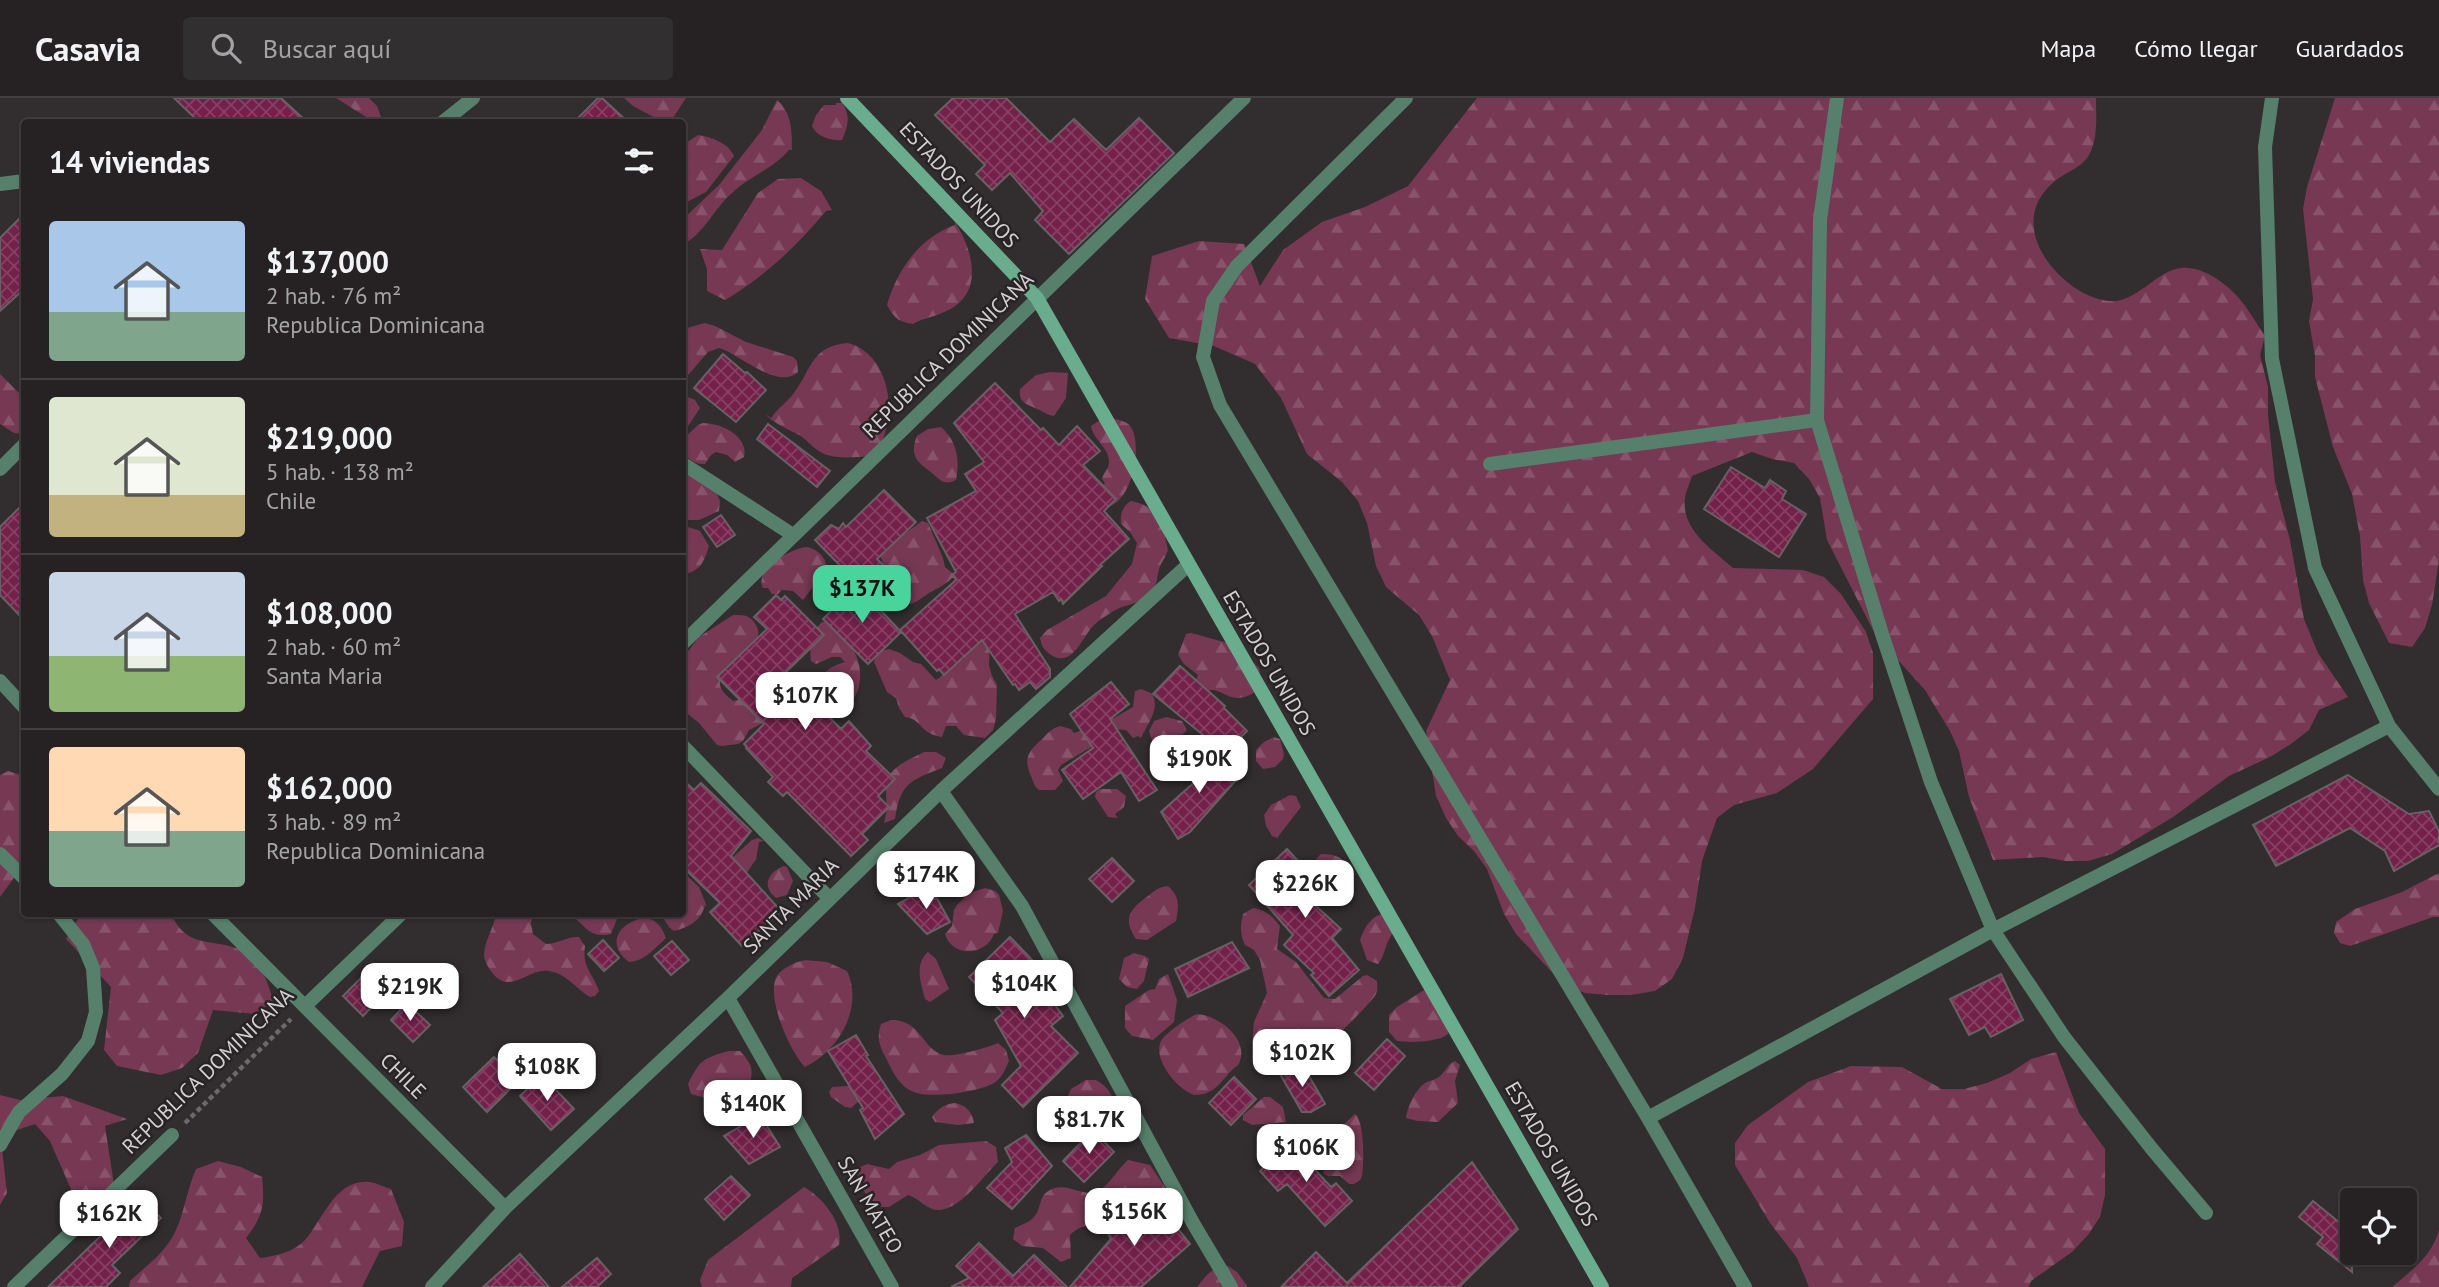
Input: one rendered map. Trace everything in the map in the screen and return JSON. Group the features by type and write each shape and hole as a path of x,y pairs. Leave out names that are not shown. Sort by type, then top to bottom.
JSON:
{"street":[{"path":"447,119 473,98"},
{"name":"ESTADOS UNIDOS","path":"847,98 1037,298 1602,1287"},
{"name":"REPUBLICA DOMINICANA","path":"686,640 1244,98"},
{"path":"1406,98 1237,266 1213,301 1203,358 1220,405 1648,1118 1745,1287"},
{"path":"1837,98 1820,220 1817,420 1882,634 1931,782 1993,930 2064,1037 2206,1213"},
{"path":"2272,98 2265,147 2272,359 2315,568 2389,726 2439,789"},
{"path":"0,184 21,181"},
{"path":"1490,464 1817,420"},
{"path":"0,469 21,448"},
{"path":"686,466 793,535"},
{"name":"SANTA MARIA","path":"432,1287 505,1208 728,998 941,791 1188,565"},
{"path":"0,681 21,705"},
{"path":"1648,1118 1993,930 2389,726"},
{"path":"686,749 829,898"},
{"path":"941,791 1023,906 1186,1211 1231,1287"},
{"path":"0,854 21,875"},
{"path":"0,1145 19,1112 62,1074 88,1041 96,1012 93,968 83,944 62,917"},
{"name":"CHILE","path":"216,917 505,1208"},
{"name":"REPUBLICA DOMINICANA","path":"305,1006 398,917"},
{"name":"SAN MATEO","path":"728,998 892,1287"},
{"name":"REPUBLICA DOMINICANA","path":"14,1287 172,1135"}],"path":[{"name":"REPUBLICA DOMINICANA","path":"172,1135 305,1006"}],"green space":[{"path":"336,98 369,98 377,106 381,117 369,119"},
{"path":"624,98 686,98 670,119 657,119"},
{"path":"1477,98 2096,98 2096,132 2088,156 2080,165 2055,181 2043,193 2036,206 2035,233 2039,246 2055,271 2076,289 2096,298 2109,301 2124,299 2165,273 2184,268 2201,271 2217,279 2237,296 2248,311 2265,336 2260,355 2268,387 2275,482 2290,540 2304,619 2318,653 2348,697 2319,710 2309,730 2291,744 2229,776 2173,817 2112,854 2088,861 2043,857 1993,860 1969,797 1959,751 1950,731 1925,690 1876,636 1827,540 1820,498 1809,479 1794,463 1752,452 1692,476 1685,498 1688,520 1700,538 1733,568 1803,570 1824,577 1841,594 1866,632 1873,653 1873,699 1813,769 1777,793 1734,805 1717,818 1702,861 1695,908 1683,958 1672,979 1655,991 1631,995 1585,993 1563,984 1516,934 1504,914 1487,869 1474,851 1458,836 1436,796 1426,731 1450,680 1432,636 1419,615 1386,587 1376,566 1367,523 1358,501 1342,482 1307,454 1281,398 1255,364 1214,346 1169,338 1145,299 1152,256 1199,241 1244,244 1260,286 1283,250 1322,222 1365,207 1408,186"},
{"path":"2335,98 2439,98 2439,560 2432,605 2425,628 2412,647 2389,643 2369,603 2363,580 2360,536 2352,494 2333,447 2315,377 2315,356 2309,321 2313,299 2303,209 2307,187"},
{"path":"777,100 788,117 792,150 732,193 704,227 686,243 686,216 719,185 762,130"},
{"path":"842,103 848,116 842,140 825,138 812,126 824,105"},
{"path":"698,135 714,139 724,144 734,156 706,192 686,202 686,143"},
{"path":"801,178 821,191 832,210 826,211 779,260 740,291 725,300 707,291 707,269 700,249 722,250 758,193 778,179"},
{"path":"955,222 971,259 971,284 966,295 940,314 913,324 900,321 887,305 903,268 920,247 955,225"},
{"path":"705,323 715,326 746,342 793,357 797,361 798,372 790,377 769,374 719,348 708,352 686,378 687,328"},
{"path":"848,343 863,350 875,361 888,392 887,427 881,443 871,456 842,457 822,453 801,436 777,423 765,414 771,418 791,396 819,354 836,345"},
{"path":"1050,372 1068,373 1066,398 1054,416 1027,404 1020,394 1020,389 1036,375"},
{"path":"0,374 21,395 21,434 14,433 0,424"},
{"path":"686,396 695,400 700,408 686,429"},
{"path":"1116,419 1128,424 1134,434 1135,459 1133,472 1122,496 1114,504 1105,507 1094,493 1105,483 1102,479 1109,458 1091,426 1100,420"},
{"path":"698,425 718,425 732,432 742,443 744,457 735,462 727,455 716,452 705,464 696,463 686,455 686,436"},
{"path":"941,427 954,444 958,465 956,480 948,482 940,480 922,465 914,454 917,436 928,429"},
{"path":"686,472 713,484 720,501 719,511 699,520 686,520"},
{"path":"1131,501 1154,512 1164,532 1168,550 1159,568 1155,587 1146,598 1117,609 1098,621 1077,649 1065,658 1051,655 1043,648 1040,638 1047,630 1106,596 1132,564 1137,543 1121,524 1121,514"},
{"path":"853,520 895,541 922,521 928,523 945,567 958,578 952,578 916,602 904,604 893,601 886,590 882,560 872,547 848,528"},
{"path":"686,526 700,531 709,546 705,557 694,571 686,573"},
{"path":"808,547 824,558 828,578 816,583 803,600 793,591 782,590 778,594 772,594 768,588 763,588 761,581 769,567 784,555"},
{"path":"733,615 749,617 758,630 752,650 738,663 725,668 720,682 720,686 733,701 742,699 763,723 749,730 738,744 717,745 699,723 686,712 686,654 699,637"},
{"path":"822,622 828,622 842,635 857,657 860,675 858,689 847,711 826,703 820,696 818,688 825,673 845,662 840,657 832,657 816,664 811,661 812,640"},
{"path":"956,630 990,642 989,665 997,685 996,719 993,730 985,738 964,735 956,726 946,726 942,737 929,733 911,718 905,717 896,698 887,692 874,662 877,652 889,649 921,664 936,680 964,659"},
{"path":"1186,634 1235,645 1259,668 1261,679 1258,690 1240,698 1217,691 1206,691 1196,680 1198,675 1184,664 1178,655"},
{"path":"1141,689 1151,693 1155,704 1141,738 1133,738 1126,730 1115,729 1093,710 1114,718 1133,707 1135,691"},
{"path":"1166,717 1182,721 1187,730 1167,750 1155,744 1149,731 1154,721"},
{"path":"1060,726 1071,729 1074,733 1085,729 1098,743 1061,765 1058,770 1063,781 1055,790 1039,790 1027,764 1028,756 1048,733"},
{"path":"1274,737 1280,739 1283,759 1275,767 1263,769 1256,761 1256,750"},
{"path":"924,752 936,752 946,758 942,768 909,784 900,798 895,819 884,823 889,775"},
{"path":"8,771 21,775 21,868 0,897 0,775"},
{"path":"1100,789 1117,789 1126,796 1124,807 1115,814 1118,818 1108,817 1095,797"},
{"path":"1290,795 1296,796 1301,807 1277,838 1272,836 1266,826 1264,815 1271,805"},
{"path":"758,838 764,841 759,842 756,859 746,874 733,862 733,857"},
{"path":"1321,854 1335,856 1345,862 1351,872 1353,886 1334,889 1320,880 1315,866"},
{"path":"784,866 793,881 787,895 776,898 769,889 768,880"},
{"path":"2439,873 2439,917 2350,946 2340,943 2334,933 2336,922 2355,909 2402,892"},
{"path":"686,875 699,887 707,907 705,905 701,915 685,928 674,931 662,917 686,917"},
{"path":"1168,886 1178,902 1176,921 1147,940 1136,939 1129,925 1130,914 1155,890"},
{"path":"985,888 999,895 1003,911 998,933 977,950 954,947 945,934 952,926 954,910 969,893"},
{"path":"1253,908 1268,914 1280,926 1277,949 1296,962 1324,998 1335,999 1363,976 1367,975 1377,981 1375,996 1331,1042 1299,1047 1291,1054 1280,1057 1269,1055 1252,1043 1254,1022 1267,993 1260,960 1254,950 1245,945 1241,934 1243,914"},
{"path":"1389,912 1395,931 1378,964 1367,960 1360,940 1370,921"},
{"path":"79,917 173,917 177,925 191,937 236,948 251,957 265,978 273,1001 255,1014 213,1010 198,1053 182,1068 161,1075 117,1066 104,1050 111,987 66,939"},
{"path":"495,917 532,917 533,934 546,944 579,937 585,946 587,965 599,991 590,997 566,978 549,971 534,973 514,981 501,980 491,971 484,956"},
{"path":"618,917 611,934 603,935 587,930 575,918"},
{"path":"643,918 658,924 666,938 645,957 629,962 618,948 618,935 627,924"},
{"path":"928,952 936,959 949,989 930,1002 925,999 920,974 921,962"},
{"path":"1134,953 1149,959 1144,981 1137,989 1127,987 1119,979 1124,958"},
{"path":"805,960 827,962 847,971 852,999 850,1013 838,1039 817,1060 805,1067 786,1037 774,997 774,985 783,970"},
{"path":"1168,974 1177,1000 1174,1022 1153,1040 1132,1036 1125,1028 1125,1006 1155,989 1159,979"},
{"path":"1424,990 1429,990 1447,1007 1448,1034 1424,1041 1397,1041 1389,1032 1389,1015"},
{"path":"1197,1014 1213,1018 1229,1029 1241,1052 1239,1064 1217,1087 1207,1093 1194,1095 1174,1081 1163,1065 1159,1049 1167,1034"},
{"path":"891,1020 909,1025 931,1047 944,1055 979,1050 998,1043 1006,1050 1009,1061 999,1079 987,1086 942,1095 914,1092 898,1079 881,1047 881,1024"},
{"path":"729,1051 740,1051 748,1061 752,1074 748,1092 752,1099 713,1100 691,1094 688,1084 699,1065 708,1058"},
{"path":"2056,1052 2079,1113 2105,1149 2105,1195 2100,1217 2072,1252 2031,1281 2029,1287 1809,1287 1797,1258 1770,1223 1735,1165 1735,1143 1748,1125 1808,1082 1851,1066 1902,1067 1942,1089 1964,1089 1987,1083 2010,1073 2031,1059"},
{"path":"1455,1061 1460,1065 1455,1081 1458,1103 1438,1122 1406,1118 1418,1090 1442,1074"},
{"path":"862,1079 860,1100 851,1108 831,1097 829,1092 832,1087 848,1086"},
{"path":"1086,1080 1096,1080 1107,1088 1114,1104 1115,1123 1068,1115 1064,1104 1071,1089"},
{"path":"0,1095 20,1100 63,1096 127,1119 105,1126 115,1191 96,1206 76,1201 50,1141 35,1124 14,1131 2,1149 7,1193 0,1205"},
{"path":"1264,1097 1270,1097 1283,1107 1286,1122 1252,1125 1243,1120 1243,1115"},
{"path":"955,1103 968,1110 974,1123 958,1125 935,1122 932,1117 937,1111 945,1105"},
{"path":"1355,1114 1361,1125 1363,1170 1359,1181 1349,1184 1340,1176 1323,1173 1330,1158 1340,1151 1341,1127"},
{"path":"1309,1126 1321,1127 1324,1134 1321,1145 1313,1152 1301,1149 1293,1140 1298,1130"},
{"path":"986,1141 996,1147 998,1162 970,1192 946,1209 934,1209 908,1195 889,1207 877,1207 863,1190 857,1174 856,1169 867,1164 889,1169 897,1162 920,1155 939,1145"},
{"path":"1128,1160 1150,1165 1165,1187 1162,1198 1136,1196 1111,1203 1108,1212 1099,1222 1070,1235 1071,1258 1061,1262 1043,1248 1022,1246 1013,1239 1015,1228 1034,1217 1042,1199 1050,1190 1062,1187 1086,1193 1098,1191"},
{"path":"218,1161 241,1167 262,1177 262,1210 246,1238 260,1258 296,1248 312,1232 339,1193 358,1183 373,1183 391,1189 404,1222 402,1246 380,1251 362,1287 129,1287 130,1281 155,1259 175,1232 196,1169"},
{"path":"804,1187 818,1197 835,1220 840,1237 839,1245 792,1278 791,1287 702,1287 700,1280 708,1260"},
{"path":"2439,1230 2439,1287 2392,1287 2417,1265 2436,1239"},
{"path":"1228,1266 1237,1272 1248,1287 1197,1287 1213,1270"}],"building":[{"path":"174,98 281,98 304,119 196,119"},
{"path":"598,98 602,98 625,119 577,119"},
{"path":"953,98 1006,98 1050,142 1074,119 1106,150 1139,118 1174,153 1069,254 1035,220 1043,211 1010,173 992,190 976,174 985,165 935,115"},
{"path":"21,217 21,292 0,311 0,238"},
{"path":"723,354 766,390 736,422 694,388"},
{"path":"995,383 1059,445 1077,426 1100,451 1083,465 1116,499 1104,511 1129,539 1063,604 1053,592 1015,614 1050,669 1050,677 1036,689 1030,682 1019,690 1013,685 982,640 944,675 939,669 937,671 900,630 956,580 953,574 956,572 927,518 976,491 965,474 984,462 954,423"},
{"path":"768,424 830,471 817,487 757,439"},
{"path":"1731,467 1765,488 1770,480 1786,491 1782,499 1806,514 1779,557 1704,509"},
{"path":"884,490 916,522 877,559 885,567 862,588 815,540 831,525 839,529 843,523 846,527"},
{"path":"21,506 21,617 0,595 0,527"},
{"path":"721,515 735,535 717,547 703,527"},
{"path":"857,585 901,632 868,664 823,619"},
{"path":"776,595 781,600 785,596 824,635 785,673 841,729 849,721 871,746 866,751 895,779 878,796 889,807 862,834 868,840 851,856 787,792 783,796 768,782 773,777 744,744 764,724 717,677 767,629 754,617"},
{"path":"1180,666 1225,706 1247,731 1225,753 1153,694"},
{"path":"1111,682 1129,704 1110,719 1157,790 1139,801 1121,772 1083,799 1062,770 1093,748 1070,714"},
{"path":"1205,750 1237,779 1190,832 1178,839 1161,812 1198,779 1188,766"},
{"path":"2348,775 2409,814 2429,811 2439,831 2439,845 2394,871 2385,851 2350,828 2276,866 2253,825"},
{"path":"686,783 694,790 701,783 751,831 731,856 781,911 742,946 710,912 720,903 686,870"},
{"path":"1287,849 1329,894 1316,906 1341,929 1332,938 1359,970 1329,996 1311,975 1314,973 1284,945 1293,935 1249,885"},
{"path":"1112,858 1134,881 1112,902 1089,879"},
{"path":"930,886 950,922 927,934 898,904"},
{"path":"1010,937 1036,964 1030,970 1063,1016 1051,1026 1078,1053 1023,1107 1002,1085 1021,1066 995,1020 1003,1013 969,977"},
{"path":"603,940 619,958 604,971 588,954"},
{"path":"672,941 689,960 671,975 654,956"},
{"path":"1232,942 1249,968 1188,997 1175,969"},
{"path":"367,972 387,991 363,1016 343,996"},
{"path":"2001,974 2023,1020 1991,1037 1985,1027 1969,1035 1950,999"},
{"path":"407,1003 430,1025 413,1042 391,1020"},
{"path":"856,1035 868,1055 866,1056 904,1114 875,1139 860,1110 863,1108 828,1051"},
{"path":"1387,1039 1405,1056 1374,1090 1355,1073"},
{"path":"494,1057 518,1081 487,1112 463,1087"},
{"path":"1301,1062 1325,1104 1311,1112 1302,1112 1280,1074"},
{"path":"542,1075 574,1109 551,1130 520,1096"},
{"path":"1234,1077 1256,1099 1231,1125 1209,1103"},
{"path":"760,1115 780,1147 749,1164 724,1136"},
{"path":"1093,1130 1114,1152 1084,1182 1063,1161"},
{"path":"1026,1135 1052,1166 1012,1209 987,1188 1012,1162 1005,1148"},
{"path":"1290,1143 1331,1187 1336,1183 1352,1201 1325,1226 1287,1184 1278,1191 1260,1171"},
{"path":"1472,1162 1518,1229 1459,1287 1281,1287 1316,1252 1347,1283"},
{"path":"731,1176 750,1195 724,1220 705,1199"},
{"path":"140,1198 161,1218 112,1265 120,1273 106,1287 48,1287"},
{"path":"1146,1199 1149,1207 1158,1204 1190,1244 1141,1287 1070,1287 1111,1239 1098,1216"},
{"path":"2313,1201 2340,1223 2340,1262 2317,1244 2323,1237 2299,1217"},
{"path":"979,1243 1013,1276 1034,1255 1067,1287 951,1287 969,1278 956,1266"},
{"path":"520,1254 549,1287 483,1287"},
{"path":"597,1258 611,1274 597,1287 562,1287"}]}
